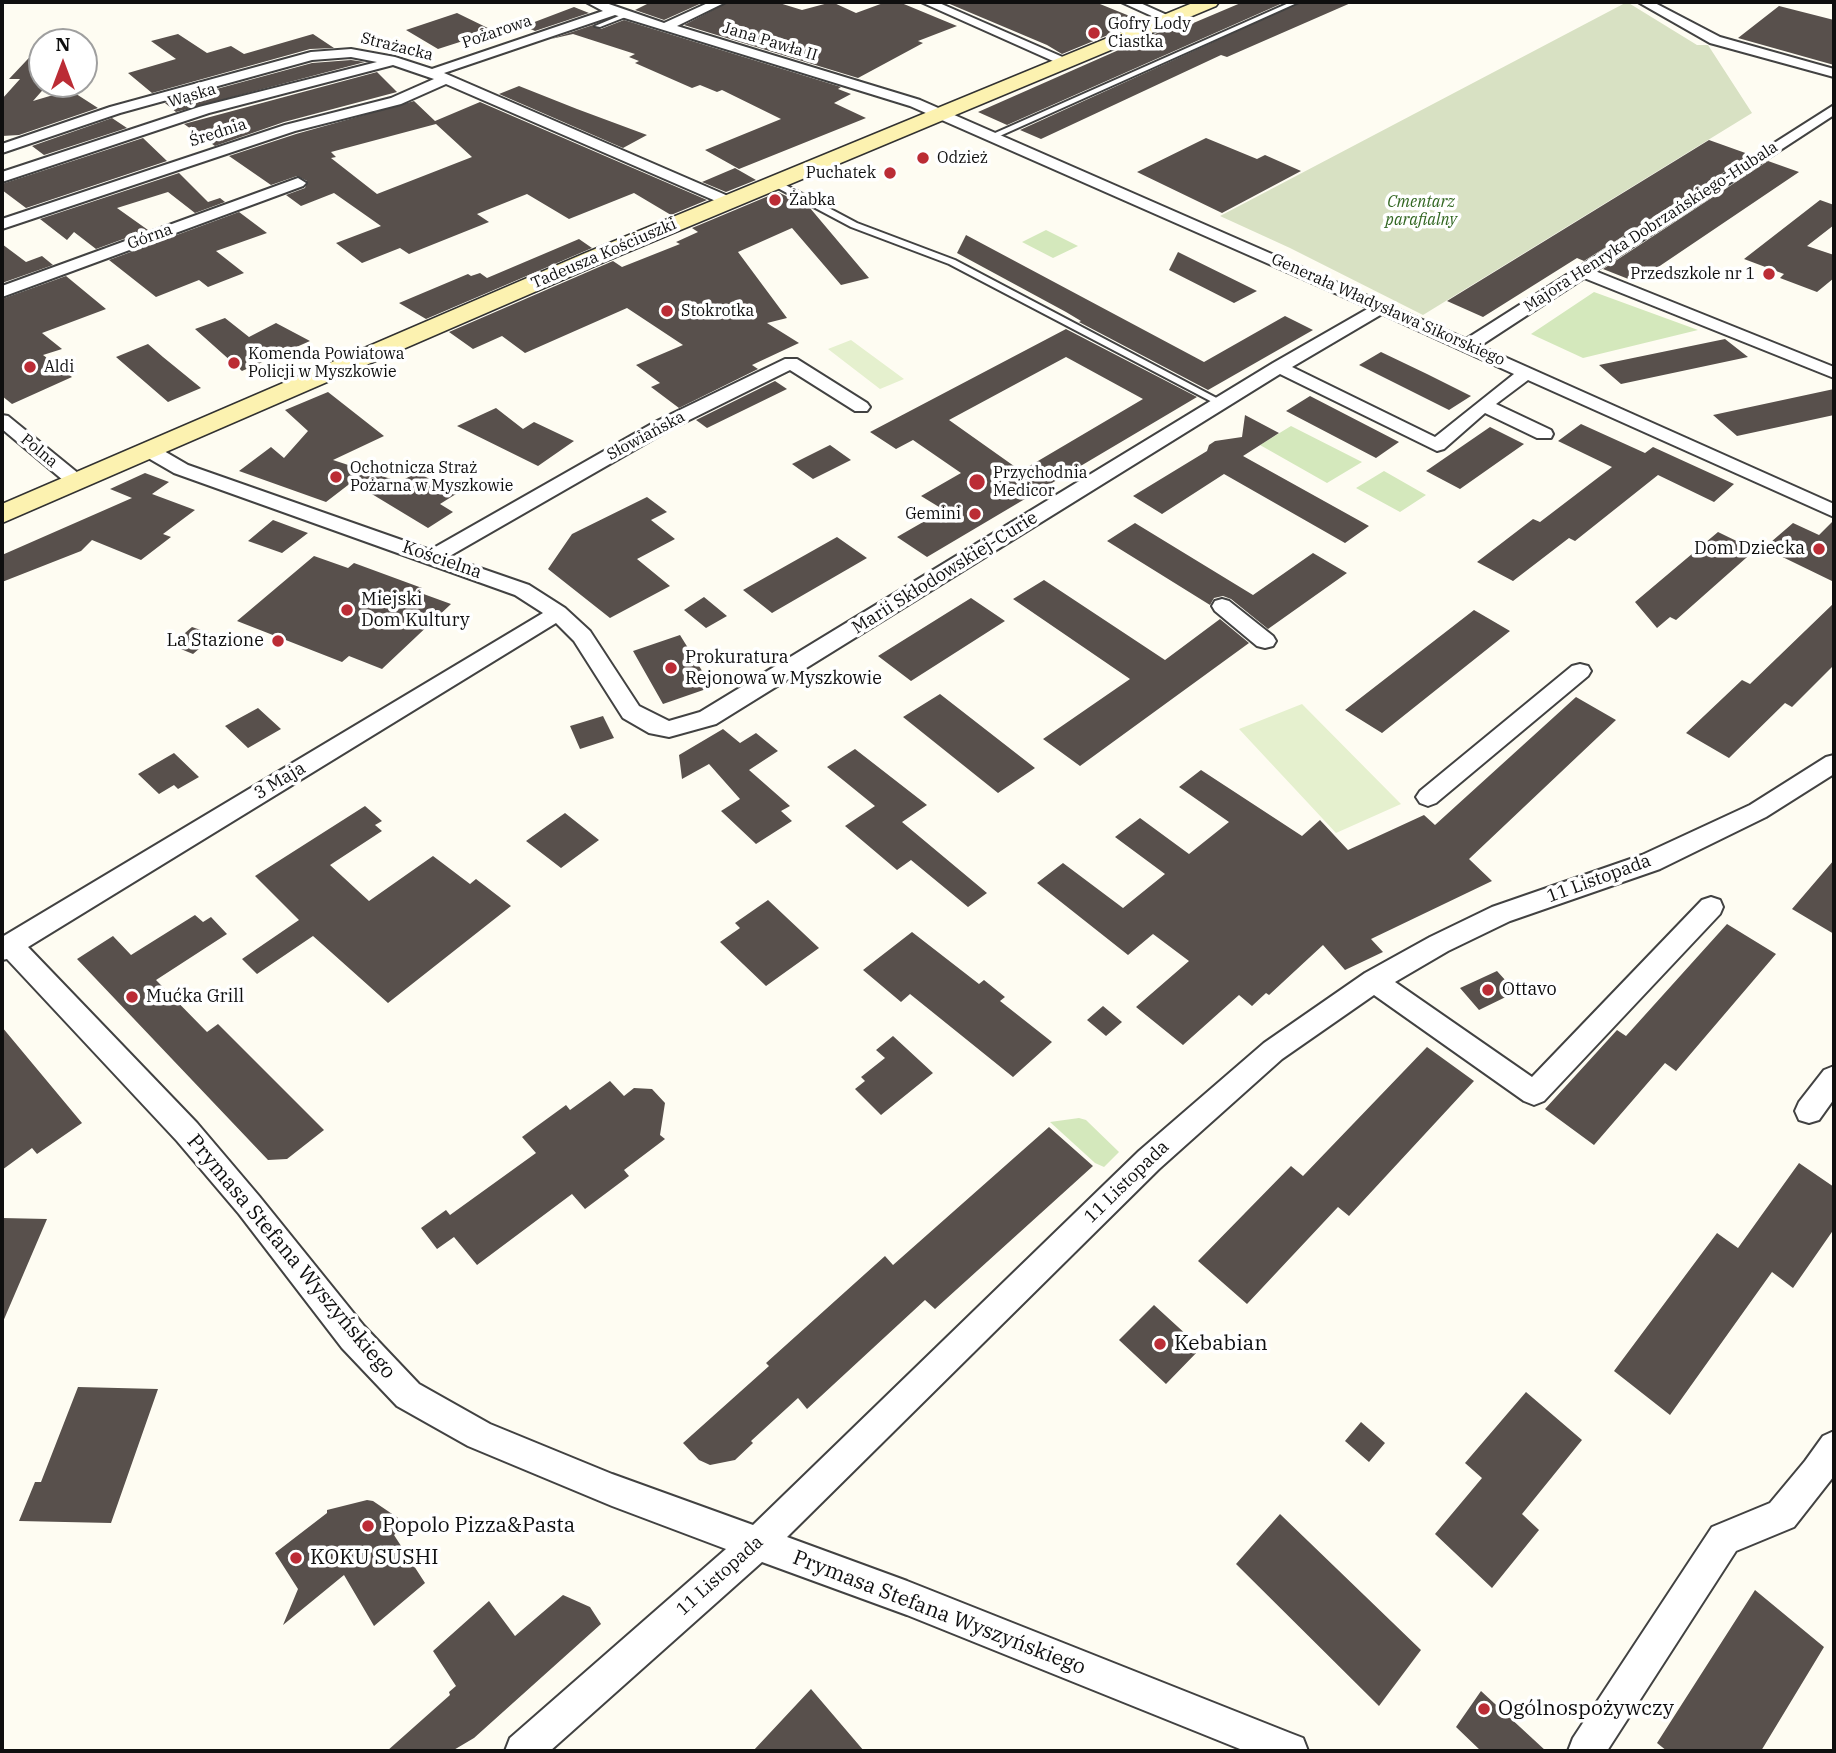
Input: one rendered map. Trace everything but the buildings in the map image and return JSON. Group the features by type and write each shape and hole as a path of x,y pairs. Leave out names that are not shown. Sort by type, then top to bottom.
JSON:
{"main road":[{"name":"Tadeusza Kościuszki","path":"2,514 419,333 1210,2"}],"street":[{"name":"Jana Pawła II","path":"592,2 620,13 915,103 939,114"},
{"path":"665,27 720,2"},
{"path":"927,2 1067,62"},
{"path":"1127,2 1170,19"},
{"path":"1644,2 1715,40 1834,73"},
{"name":"Pożarowa","path":"439,76 620,13"},
{"name":"Strażacka","path":"2,149 115,110 311,57 351,53 395,61 439,76 730,202"},
{"name":"Wąska","path":"2,177 204,110 395,61"},
{"name":"Średnia","path":"2,224 290,128 396,101 439,76"},
{"name":"Majora Henryka Dobrzańskiego-Hubala","path":"1468,346 1834,108"},
{"name":"Generała Władysława Sikorskiego","path":"939,114 1204,228 1834,511"},
{"name":"Górna","path":"2,292 298,183"},
{"path":"1582,271 1834,373"},
{"name":"Marii Skłodowskiej-Curie","path":"687,726 708,718 1279,367 1381,308"},
{"name":"Słowiańska","path":"433,557 663,426 791,363 861,407"},
{"path":"1279,367 1437,445 1483,405 1528,372"},
{"path":"1483,405 1544,434"},
{"name":"Polna","path":"2,420 77,482"},
{"name":"Kościelna","path":"150,450 181,469 508,584 558,613 582,636 631,712 657,727 687,726"},
{"path":"1222,606 1265,641"},
{"name":"3 Maja","path":"6,947 558,613"},
{"path":"1428,797 1580,671"},
{"name":"11 Listopada","path":"523,1751 757,1544 1149,1160 1273,1051 1374,981 1439,944 1501,914 1651,862 1758,811 1834,763"},
{"path":"1374,981 1534,1093 1711,907"},
{"name":"Prymasa Stefana Wyszyńskiego","path":"6,947 187,1132 249,1205 353,1337 408,1395 479,1435 662,1510 943,1612 1290,1751"},
{"path":"1809,1111 1834,1078"},
{"path":"1586,1751 1724,1539 1782,1515 1817,1473 1834,1447"}],"lane":[{"path":"990,136 1296,2"},
{"path":"598,26 620,13"},
{"path":"775,183 855,225 952,262 1221,403"}],"green space":[{"name":"Cmentarz parafialny","path":"1627,2 1697,45 1708,45 1752,113 1423,315 1220,216"},
{"path":"1046,230 1078,246 1053,258 1022,242"},
{"path":"1594,292 1698,330 1583,358 1531,334"},
{"path":"851,340 904,379 880,389 828,349"},
{"path":"1291,426 1362,462 1327,483 1260,445"},
{"path":"1384,471 1426,495 1400,512 1356,488"},
{"path":"1302,704 1401,804 1336,833 1239,729"},
{"path":"1079,1118 1086,1120 1119,1152 1104,1167 1095,1163 1050,1122"}],"place":[{"name":"Gofry Lody Ciastka","path":"1094,33"},
{"name":"Odzież","path":"923,158"},
{"name":"Puchatek","path":"890,173"},
{"name":"Żabka","path":"775,200"},
{"name":"Przedszkole nr 1","path":"1769,274"},
{"name":"Stokrotka","path":"667,311"},
{"name":"Komenda Powiatowa Policji w Myszkowie","path":"234,363"},
{"name":"Aldi","path":"30,367"},
{"name":"Ochotnicza Straż Pożarna w Myszkowie","path":"336,477"},
{"name":"Przychodnia Medicor","path":"977,482"},
{"name":"Gemini","path":"975,514"},
{"name":"Dom Dziecka","path":"1819,549"},
{"name":"Miejski Dom Kultury","path":"347,610"},
{"name":"La Stazione","path":"278,641"},
{"name":"Prokuratura Rejonowa w Myszkowie","path":"671,668"},
{"name":"Ottavo","path":"1488,990"},
{"name":"Mućka Grill","path":"132,997"},
{"name":"Kebabian","path":"1160,1344"},
{"name":"Popolo Pizza&Pasta","path":"368,1526"},
{"name":"KOKU SUSHI","path":"296,1558"},
{"name":"Ogólnospożywczy","path":"1484,1709"}]}
